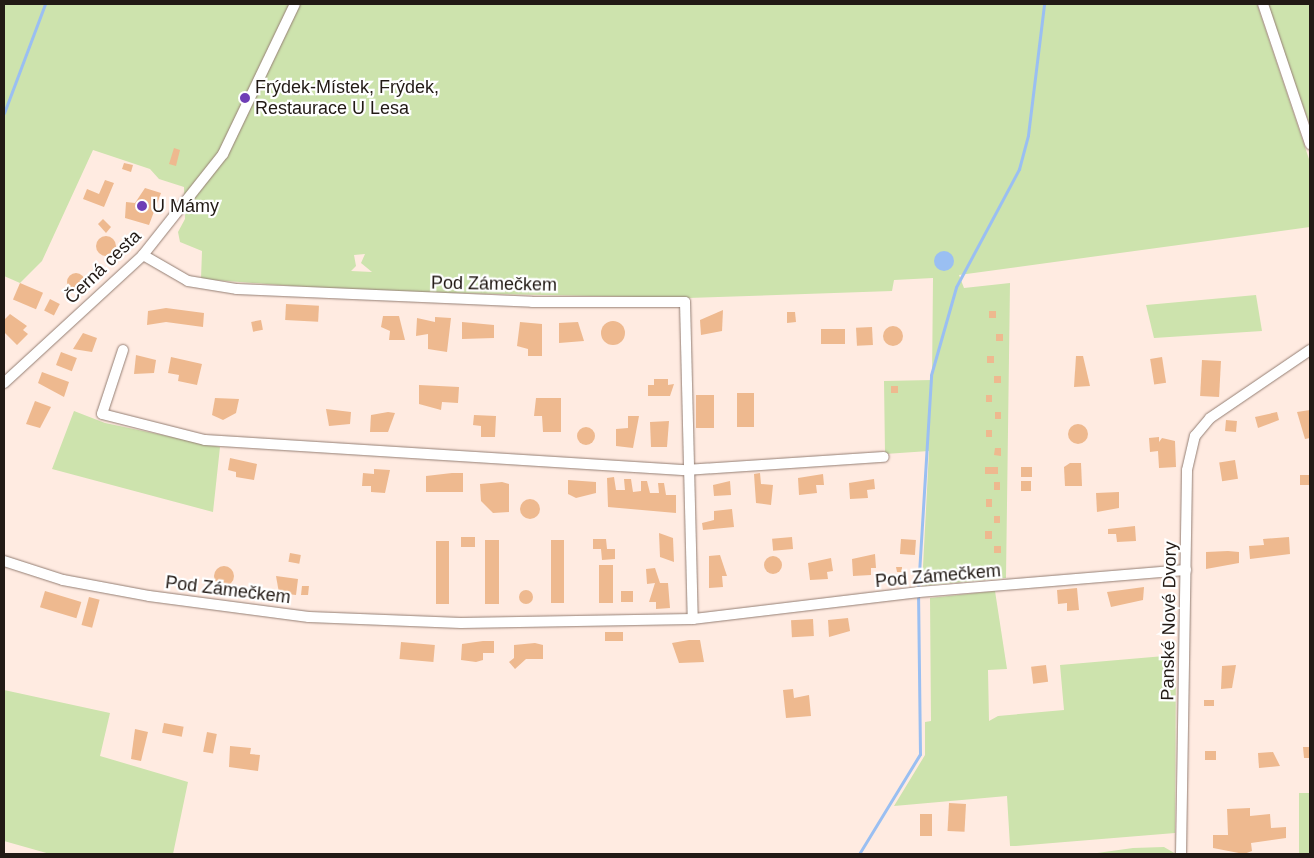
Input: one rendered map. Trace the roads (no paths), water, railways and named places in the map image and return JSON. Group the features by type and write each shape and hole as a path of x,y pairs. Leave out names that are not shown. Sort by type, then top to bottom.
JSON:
{"street":[{"name":"Černá cesta","path":"4,383 143,255 223,154 294,4"},
{"path":"1263,4 1310,144"},
{"name":"Pod Zámečkem","path":"143,255 188,281 237,289 512,302 685,302 686,470 693,619"},
{"path":"123,350 102,414 205,440 686,470 884,457"},
{"name":"Panské Nové Dvory","path":"1181,854 1187,470 1195,436 1230,405 1310,350"},
{"name":"Pod Zámečkem","path":"4,561 63,580 309,617 451,623 693,619 919,592 1186,570"}],"water":[{"path":"944,251 951,254 954,261 951,268 944,271 937,268 934,261 937,254"}],"waterway":[{"path":"4,113 45,4"},
{"path":"859,854 920,754 918,590 931,375 956,287 1019,169 1028,135 1044,4"}],"place":[{"name":"Frýdek-Místek, Frýdek, Restaurace U Lesa","path":"245,98"},
{"name":"U Mámy","path":"142,206"}]}
